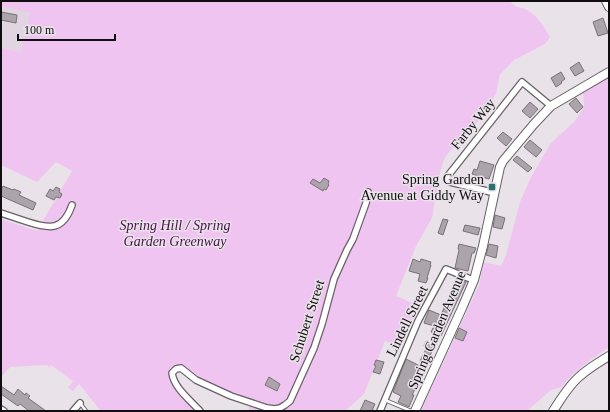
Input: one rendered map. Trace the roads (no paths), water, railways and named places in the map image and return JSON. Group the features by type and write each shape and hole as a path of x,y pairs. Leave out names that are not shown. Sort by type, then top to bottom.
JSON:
{"street":[{"path":"606,1 609,7"},
{"name":"Spring Garden Avenue","path":"415,411 474,280 500,167 503,161 551,106 609,72"},
{"name":"Farby Way","path":"495,193 450,182 447,177 522,82 551,106"},
{"name":"Schubert Street","path":"200,411 180,391 172,378 172,372 176,369 181,368 196,380 224,393 266,408 275,410 290,401 314,348 334,279 353,239 366,203 368,192"},
{"path":"1,213 41,226 51,227 56,226 64,220 72,205"},
{"name":"Lindell Street","path":"380,411 418,321 446,269 474,280"},
{"path":"553,411 572,384 580,376 609,356"},
{"path":"73,411 80,403"}],"lane":[{"path":"385,400 411,411"},
{"path":"80,403 86,411"}],"place":[{"name":"Spring Garden Avenue at Giddy Way","path":"492,187"}],"park label":[{"name":"Spring Hill / Spring Garden Greenway","path":"175,234"}]}
